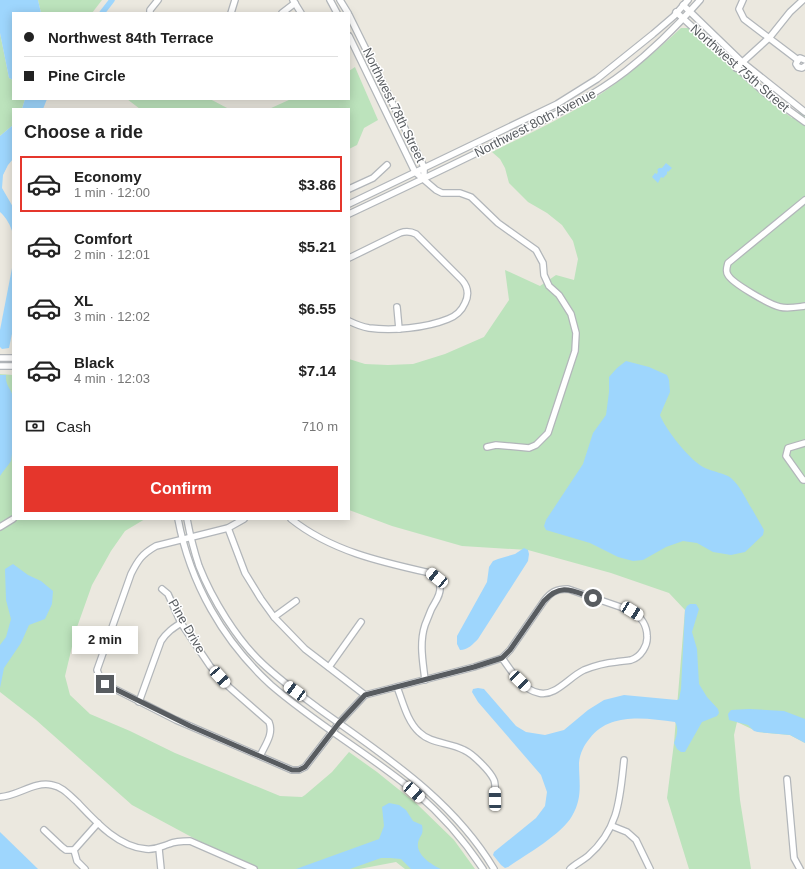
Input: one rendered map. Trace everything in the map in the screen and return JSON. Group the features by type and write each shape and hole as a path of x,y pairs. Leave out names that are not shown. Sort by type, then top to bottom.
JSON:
{"street":[{"path":"150,12 158,0"},
{"path":"231,12 235,0"},
{"path":"330,0 336,12"},
{"name":"Northwest 78th Street","path":"340,0 347,12"},
{"name":"Northwest 80th Avenue","path":"350,204 556,104 597,80 642,44 688,0"},
{"name":"Northwest 80th Avenue","path":"350,214 561,112 599,90 625,72 684,19 700,0"},
{"path":"742,0 739,9 744,19 770,37 798,60"},
{"path":"736,68 770,37 790,12 802,0"},
{"path":"283,12 294,2 300,12"},
{"name":"Northwest 75th Street","path":"683,5 742,62 805,112"},
{"name":"Northwest 75th Street","path":"676,12 765,93 805,122"},
{"name":"Northwest 78th Street","path":"350,18 424,167 424,179"},
{"name":"Northwest 78th Street","path":"350,38 415,172 424,179"},
{"path":"798,60 802,58 805,60"},
{"path":"798,60 796,62 798,67 802,68 805,66"},
{"path":"350,189 373,178 387,166"},
{"path":"424,179 436,190 442,193 460,193 471,197 498,223 536,250 543,263 544,275 549,286 559,295 571,314 576,333 574,351 548,433 536,445 529,448 496,445 488,447"},
{"path":"805,200 728,263 726,268 727,274 735,283 771,303 781,307 805,306"},
{"path":"350,258 400,233 406,231 412,232 416,234 466,285 468,293 464,305 458,313 449,319 414,327 383,329 368,328 350,321"},
{"path":"397,308 399,328"},
{"path":"0,358 12,358"},
{"path":"0,366 12,366"},
{"path":"805,443 788,448 786,456 803,480 805,480"},
{"path":"0,527 12,520"},
{"path":"178,520 182,540 192,570 204,598 220,626 236,648 271,685 391,774 429,805 446,821 483,869"},
{"path":"187,520 199,566 228,620 243,642 262,663 284,683 405,771 431,793 452,813 471,836 494,869"},
{"path":"242,520 228,528 156,546 145,552 137,561 97,670 100,678 105,684 139,702 218,739 292,770 299,770 305,767 332,731 365,695 474,667 502,658 510,650 544,601 550,594 558,589 568,589 632,611 644,622 647,631 645,648 632,660 598,665 583,671 546,694 537,693 528,689 502,658"},
{"path":"292,520 317,537 344,550 371,559 430,573 437,578 440,586 439,595 430,610 422,642 425,680"},
{"path":"228,528 245,573 274,617 305,649 365,695"},
{"name":"Pine Drive","path":"162,589 168,594 181,623 195,645 215,671 229,687 269,722 271,733 260,756"},
{"path":"274,617 296,601"},
{"path":"329,667 361,622"},
{"path":"139,702 161,641 171,629 181,623"},
{"path":"397,687 411,721 418,731 426,737 464,750 474,757 495,781 495,799"},
{"path":"570,869 587,857 598,846 612,826 618,809 624,760"},
{"path":"787,779 794,858 800,869"},
{"path":"0,797 8,797 40,784 53,785 64,790 98,823 115,836 133,846 146,849 159,849 180,841 190,841 254,869"},
{"path":"44,830 62,848 66,850 74,850 98,823"},
{"path":"612,826 627,832 636,840 650,869"},
{"path":"159,849 161,869"},
{"path":"74,850 77,861 85,869"}],"green space":[{"path":"38,0 102,0 93,12 41,12"},
{"path":"681,28 691,28 762,95 792,118 805,107 805,743 790,735 758,732 737,722 734,735 740,800 751,869 689,869 667,798 674,743 685,610 669,593 611,573 528,550 462,546 392,526 350,510 350,359 365,364 413,364 445,354 484,337 509,300 505,270 540,286 556,275 574,280 578,259 573,241 562,225 547,213 528,202 509,183 505,168 500,159 492,152 590,101 660,47"},
{"path":"0,33 9,78 12,80 12,100 25,100 22,108 12,108 12,126 0,136"},
{"path":"355,67 378,120 364,128 357,145 350,148 350,108 271,108 289,100 350,100 350,70"},
{"path":"128,100 212,100 227,108 139,108"},
{"path":"0,374 12,375 12,520 143,520 125,531 111,551 92,585 76,630 65,676 70,695 90,714 130,731 175,753 280,796 302,797 332,772 349,752 418,805 454,840 475,869 405,869 396,862 359,869 251,869 132,805 36,720 0,692"}],"water":[{"path":"0,0 38,0 41,12 12,12 12,80 9,78 0,33"},
{"path":"25,100 47,100 43,108 22,108"},
{"path":"12,126 12,160 3,175 2,188 12,205 12,231 8,222 0,212 0,136"},
{"path":"666,163 672,168 668,172 667,171 667,174 663,178 661,177 658,183 652,177 655,173 657,174 657,170 659,168 662,168"},
{"path":"12,268 12,334 9,348 2,349 0,347 0,330"},
{"path":"626,361 649,367 667,375 670,392 660,415 667,428 679,444 699,465 728,476 738,485 743,493 764,530 763,535 745,552 731,555 713,552 697,543 683,541 666,547 643,560 633,561 618,557 590,543 546,530 544,526 546,520 583,464 593,433 606,415 609,377"},
{"path":"0,375 6,375 7,383 12,394 12,457 11,461 0,476"},
{"path":"524,548 528,550 528,561 478,639 468,648 460,650 457,644 457,636 487,582 489,567 493,561 515,554"},
{"path":"13,564 28,575 41,581 53,591 52,604 45,619 29,625 21,643 4,668 0,688 0,645 6,637 11,619 6,600 5,569"},
{"path":"690,604 696,604 699,609 692,632 697,649 699,684 707,697 718,709 719,713 717,716 702,722 685,752 681,752 677,749 674,743 677,732 675,722 641,718 618,720 598,730 586,743 580,756 579,796 578,803 572,816 567,823 552,837 505,868 493,855 494,852 536,818 545,806 547,792 541,775 478,702 472,692 473,689 484,689 516,726 526,732 545,735 564,730 588,710 604,700 624,695 677,700 679,699 681,689 685,610"},
{"path":"749,709 784,711 805,719 805,743 790,735 758,732 754,731 748,725 729,720 728,714 731,710"},
{"path":"389,803 399,805 406,810 413,821 422,825 422,833 418,843 419,852 425,859 441,869 411,869 401,859 381,858 350,869 296,869 379,839 384,826 382,807"},
{"path":"0,832 38,869 0,869"}],"waterway":[{"path":"103,12 112,0"}],"route":[{"path":"105,684 176,720 218,739 292,770 299,770 305,767 339,723 365,695 474,667 502,658 510,650 544,601 550,594 558,589 568,589 593,598"}]}
